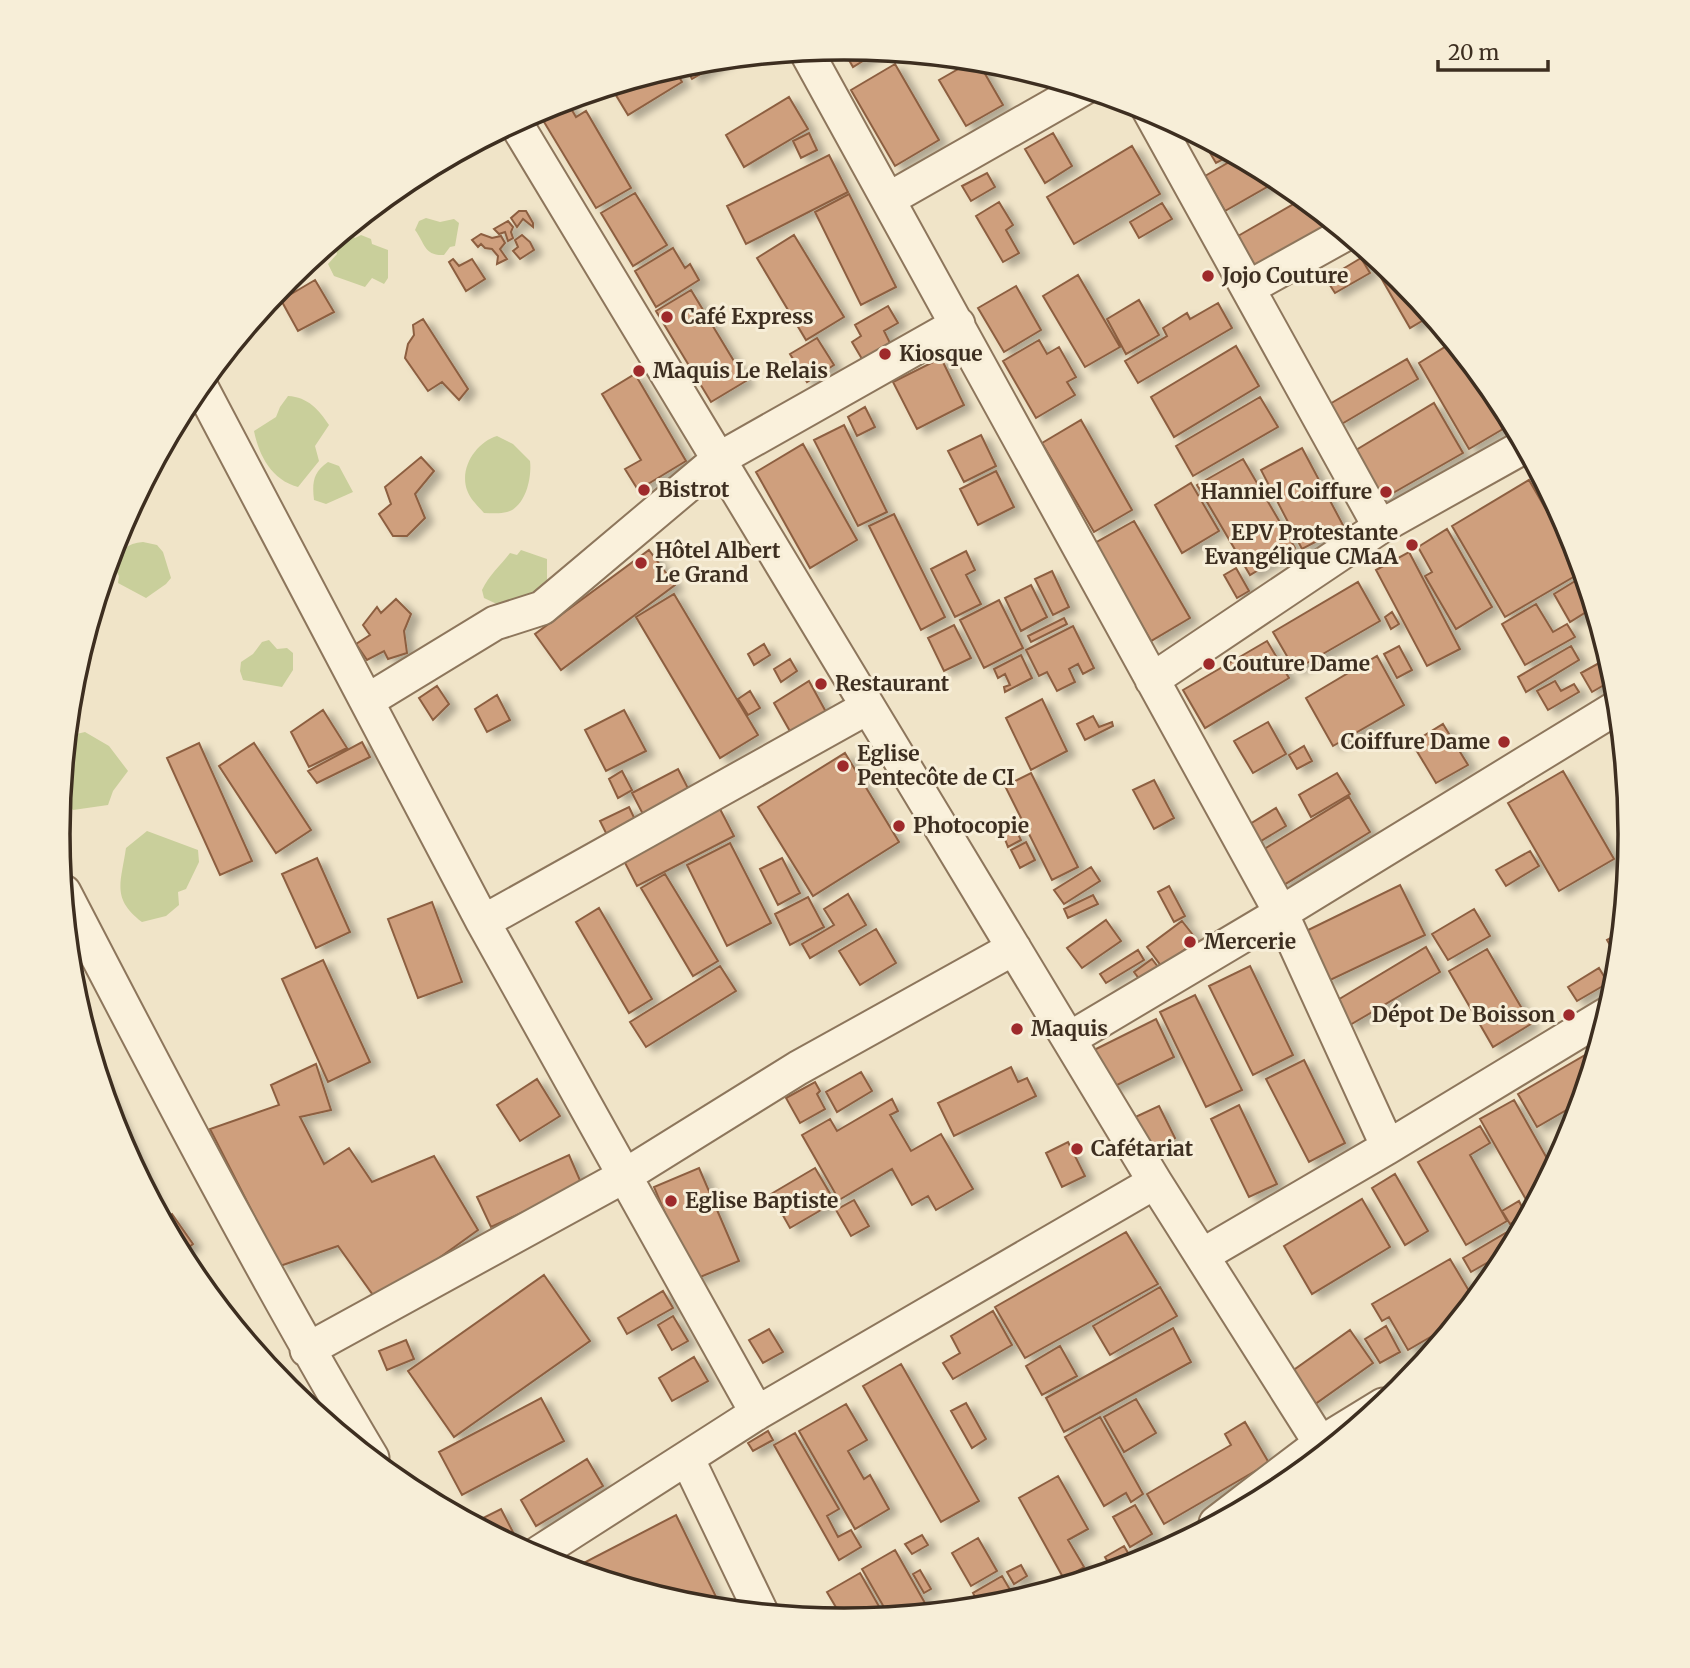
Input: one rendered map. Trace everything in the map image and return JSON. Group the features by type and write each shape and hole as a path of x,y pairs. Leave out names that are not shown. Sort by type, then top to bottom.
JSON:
{"street":[{"path":"811,61 1281,913 1388,1147"},
{"path":"889,199 1073,94"},
{"path":"1158,125 1380,527"},
{"path":"520,131 1155,1182 1321,1444"},
{"path":"1248,288 1338,238"},
{"path":"367,701 495,623 542,608 719,459 958,324"},
{"path":"206,397 483,922 757,1413"},
{"path":"1152,680 1380,527 1518,450"},
{"path":"483,922 868,707"},
{"path":"1069,1039 1610,712"},
{"path":"75,913 167,1091 307,1350 359,1436"},
{"path":"307,1350 626,1175 798,1068 1014,948"},
{"path":"1203,1255 1596,1021"},
{"path":"546,1549 757,1413 1155,1182"},
{"path":"687,1458 757,1603"}],"green space":[{"path":"426,218 440,222 454,219 459,223 455,246 450,247 444,255 429,251 415,230 419,221"},
{"path":"361,235 371,239 372,244 388,250 388,278 384,284 372,278 365,287 334,276 328,264 337,254 336,251 353,237"},
{"path":"288,396 312,405 329,425 315,446 319,461 298,487 281,479 268,466 254,431 276,417"},
{"path":"497,436 513,444 530,461 529,483 523,498 514,509 504,513 484,513 468,493 466,473 477,450"},
{"path":"328,462 339,466 353,492 326,504 314,500 313,488 316,474"},
{"path":"143,542 157,545 163,552 171,578 146,598 118,583 117,572 125,549"},
{"path":"521,550 547,559 547,591 501,606 484,598 482,590 491,575 510,553 517,555"},
{"path":"269,640 277,649 287,648 293,653 293,670 282,687 243,680 240,671 241,662 253,654 262,642"},
{"path":"85,732 109,746 128,771 113,791 108,805 73,810 71,808 77,734"},
{"path":"147,831 198,850 199,862 186,889 178,892 179,905 166,916 142,922 126,905 120,889 126,848"}],"building":[{"path":"849,60 864,60 853,67"},
{"path":"895,64 939,140 895,166 851,90"},
{"path":"960,68 984,72 1003,105 966,126 939,80"},
{"path":"703,72 692,79 690,75"},
{"path":"679,78 682,82 628,115 616,95"},
{"path":"789,97 808,129 744,167 726,135"},
{"path":"572,110 576,117 586,111 631,188 596,208 543,121"},
{"path":"809,133 817,150 801,158 793,141"},
{"path":"1053,133 1072,166 1045,183 1025,149"},
{"path":"1132,146 1160,194 1074,244 1047,197"},
{"path":"1208,150 1224,159 1216,163"},
{"path":"829,155 848,192 746,244 727,206"},
{"path":"1230,162 1269,186 1225,211 1205,176"},
{"path":"987,173 995,187 971,201 962,186"},
{"path":"635,193 667,245 633,266 601,213"},
{"path":"849,194 896,287 861,305 815,212"},
{"path":"999,202 1013,225 1006,230 1019,253 1003,262 976,216"},
{"path":"1162,203 1172,219 1139,238 1130,222"},
{"path":"1294,204 1324,226 1255,266 1238,236"},
{"path":"519,211 526,211 533,227 523,219 517,227 511,218"},
{"path":"508,221 513,227 513,238 508,241 505,232 499,234 494,229"},
{"path":"481,234 492,238 501,236 505,243 500,249 507,259 497,264 498,256 492,249 481,244 478,247 472,240"},
{"path":"522,235 534,250 520,259 513,251 518,247 515,240"},
{"path":"794,235 844,317 806,340 757,258"},
{"path":"673,248 685,268 690,264 699,280 656,307 635,271"},
{"path":"1361,258 1370,273 1335,293 1326,279"},
{"path":"453,259 459,266 472,259 485,279 466,291 449,262"},
{"path":"1378,272 1424,320 1410,328"},
{"path":"1078,275 1120,347 1085,367 1043,296"},
{"path":"315,280 334,312 298,331 282,302"},
{"path":"1016,286 1041,330 1004,352 978,308"},
{"path":"691,290 746,381 711,402 656,311"},
{"path":"1139,300 1159,335 1126,354 1107,319"},
{"path":"1218,303 1232,328 1138,383 1125,361 1167,336 1163,328 1187,313 1190,319"},
{"path":"888,306 898,323 884,331 890,343 862,359 852,342 861,336 855,325"},
{"path":"423,319 468,389 459,400 442,382 428,391 405,358 408,344 414,335 413,325"},
{"path":"817,338 834,365 807,382 790,354"},
{"path":"1039,340 1047,354 1059,347 1076,377 1067,382 1075,395 1036,418 1003,361"},
{"path":"1236,346 1259,386 1174,437 1151,397"},
{"path":"1446,346 1487,402 1503,429 1469,449 1419,363"},
{"path":"941,358 964,405 917,429 893,382"},
{"path":"1407,359 1418,379 1340,425 1328,405"},
{"path":"635,374 686,461 638,490 625,469 641,460 602,394"},
{"path":"1260,397 1278,427 1193,476 1176,446"},
{"path":"1434,403 1463,453 1379,501 1351,453"},
{"path":"865,407 875,427 857,436 848,417"},
{"path":"1081,420 1132,510 1094,532 1042,443"},
{"path":"844,425 887,512 858,526 814,440"},
{"path":"981,435 996,466 964,482 948,451"},
{"path":"803,444 857,540 810,568 756,472"},
{"path":"1302,448 1344,527 1302,549 1261,470"},
{"path":"421,457 434,471 415,494 425,518 407,536 393,536 379,514 391,504 385,487"},
{"path":"1243,459 1295,548 1250,575 1197,485"},
{"path":"996,471 1014,507 978,525 960,489"},
{"path":"1529,480 1556,527 1575,576 1505,617 1452,526"},
{"path":"1191,483 1219,531 1182,553 1155,505"},
{"path":"894,514 945,617 921,630 869,526"},
{"path":"1134,521 1190,618 1151,641 1095,543"},
{"path":"1447,529 1492,607 1456,629 1425,576 1432,572 1418,547"},
{"path":"649,550 675,585 561,670 535,634"},
{"path":"966,551 975,570 966,575 981,604 955,617 931,569"},
{"path":"1409,552 1460,649 1427,666 1376,570"},
{"path":"1236,568 1249,591 1237,598 1224,575"},
{"path":"1052,571 1069,607 1053,615 1035,579"},
{"path":"1576,580 1586,612 1570,622 1554,594"},
{"path":"1358,582 1380,621 1295,670 1273,632"},
{"path":"1031,585 1047,617 1021,631 1005,598"},
{"path":"674,594 758,735 720,758 636,617"},
{"path":"396,599 411,614 404,631 407,653 388,659 384,651 367,660 356,644 370,635 363,625 377,607 381,613"},
{"path":"999,600 1023,648 984,668 960,620"},
{"path":"1536,604 1553,632 1567,624 1575,637 1525,665 1502,624"},
{"path":"1392,612 1399,624 1391,629 1385,617"},
{"path":"1064,618 1067,624 1031,642 1028,636"},
{"path":"954,625 971,658 944,671 928,638"},
{"path":"1073,626 1094,668 1083,674 1078,664 1069,669 1075,682 1057,691 1047,672 1039,676 1026,650"},
{"path":"1267,641 1289,678 1205,728 1183,690"},
{"path":"764,644 770,655 754,665 748,654"},
{"path":"1399,646 1412,670 1397,678 1384,654"},
{"path":"1571,646 1579,660 1526,692 1518,677"},
{"path":"1021,655 1032,678 1005,692 1004,687 1010,685 1005,674 998,678 994,669"},
{"path":"1377,656 1404,705 1333,746 1306,698"},
{"path":"790,659 797,671 781,682 774,669"},
{"path":"1600,663 1605,684 1592,692 1581,673"},
{"path":"809,681 826,712 791,733 774,703"},
{"path":"1555,681 1561,691 1574,684 1579,692 1548,710 1537,691"},
{"path":"437,686 449,704 433,720 419,698"},
{"path":"750,691 760,708 748,715 738,699"},
{"path":"497,695 510,720 487,732 475,709"},
{"path":"1042,699 1067,751 1031,770 1006,718"},
{"path":"323,710 347,748 309,767 291,732"},
{"path":"624,710 646,751 606,771 585,730"},
{"path":"1093,716 1099,727 1112,722 1113,726 1085,740 1077,724"},
{"path":"1268,722 1286,754 1253,773 1234,741"},
{"path":"1443,724 1468,765 1436,783 1412,743"},
{"path":"362,742 370,757 317,783 308,771"},
{"path":"199,743 252,861 220,875 167,758"},
{"path":"254,743 311,830 276,853 219,766"},
{"path":"1304,746 1312,761 1297,769 1289,755"},
{"path":"845,753 899,842 813,896 758,807"},
{"path":"678,769 693,798 647,822 632,793"},
{"path":"622,771 632,790 618,798 609,779"},
{"path":"1563,771 1614,859 1559,891 1508,803"},
{"path":"1031,773 1078,867 1052,880 1005,786"},
{"path":"1337,773 1350,794 1311,817 1299,795"},
{"path":"1154,780 1174,818 1154,829 1133,790"},
{"path":"1349,797 1370,832 1282,886 1261,851"},
{"path":"629,807 639,828 611,843 600,821"},
{"path":"1276,808 1286,826 1256,844 1245,827"},
{"path":"720,809 734,836 637,886 623,859"},
{"path":"1015,828 1021,840 1008,847 1003,834"},
{"path":"1026,842 1035,860 1020,868 1011,850"},
{"path":"730,843 771,923 727,946 687,865"},
{"path":"1530,851 1539,866 1506,886 1496,870"},
{"path":"317,858 350,932 316,948 282,874"},
{"path":"782,858 800,893 778,905 760,869"},
{"path":"1091,867 1100,881 1064,904 1054,890"},
{"path":"665,874 718,961 693,976 641,888"},
{"path":"1400,885 1425,935 1326,982 1302,933"},
{"path":"1169,886 1185,916 1174,922 1158,892"},
{"path":"848,894 866,925 810,958 802,944 834,925 824,909"},
{"path":"1093,895 1098,904 1068,918 1064,909"},
{"path":"808,897 824,927 790,945 775,914"},
{"path":"432,902 462,982 418,998 388,919"},
{"path":"599,908 652,999 629,1013 576,922"},
{"path":"1474,909 1490,936 1448,960 1432,934"},
{"path":"1106,920 1121,941 1082,968 1067,948"},
{"path":"1182,921 1197,940 1162,967 1147,947"},
{"path":"876,929 896,963 860,985 839,951"},
{"path":"1426,947 1440,972 1350,1025 1336,1001"},
{"path":"1487,949 1531,1024 1493,1047 1449,971"},
{"path":"1138,950 1144,960 1106,983 1100,974"},
{"path":"1152,959 1158,967 1140,980 1134,972"},
{"path":"323,960 370,1062 328,1082 282,979"},
{"path":"720,966 736,991 646,1047 630,1022"},
{"path":"1250,966 1293,1055 1253,1075 1209,986"},
{"path":"1599,968 1606,979 1605,985 1577,1001 1568,987"},
{"path":"1195,995 1242,1090 1206,1107 1160,1012"},
{"path":"1156,1019 1174,1057 1109,1089 1090,1052"},
{"path":"1587,1054 1569,1109 1537,1127 1518,1094"},
{"path":"1304,1060 1345,1143 1309,1162 1266,1079"},
{"path":"316,1064 331,1110 300,1117 324,1164 349,1148 372,1182 434,1156 478,1230 378,1302 338,1246 280,1266 210,1129 279,1105 271,1085"},
{"path":"1011,1067 1018,1082 1027,1078 1036,1096 954,1136 938,1103"},
{"path":"861,1072 872,1091 837,1112 826,1092"},
{"path":"537,1079 560,1116 520,1141 497,1105"},
{"path":"815,1082 820,1091 817,1094 825,1109 800,1123 786,1098"},
{"path":"892,1099 898,1111 890,1115 911,1151 941,1134 973,1189 936,1210 928,1196 912,1205 892,1169 839,1200 802,1135 830,1119 837,1131"},
{"path":"1514,1100 1548,1160 1527,1201 1480,1119"},
{"path":"1239,1105 1277,1184 1249,1197 1211,1119"},
{"path":"1159,1106 1175,1138 1147,1152 1131,1119"},
{"path":"1480,1126 1490,1143 1470,1155 1507,1221 1466,1245 1418,1162"},
{"path":"1068,1142 1085,1176 1062,1187 1046,1153"},
{"path":"569,1155 582,1185 491,1227 477,1197"},
{"path":"699,1168 739,1261 693,1280 654,1187"},
{"path":"815,1168 835,1202 790,1228 771,1194"},
{"path":"1395,1174 1428,1231 1405,1245 1372,1188"},
{"path":"1362,1199 1390,1247 1312,1294 1284,1246"},
{"path":"854,1200 869,1226 851,1236 836,1210"},
{"path":"1519,1201 1523,1209 1516,1220 1510,1224 1502,1211"},
{"path":"171,1215 193,1244 190,1246 174,1221"},
{"path":"1509,1231 1491,1260 1471,1272 1463,1258"},
{"path":"1126,1232 1158,1284 1025,1358 995,1307"},
{"path":"1450,1259 1469,1291 1436,1334 1408,1350 1389,1317 1382,1321 1372,1304"},
{"path":"544,1275 590,1341 454,1437 408,1371"},
{"path":"1160,1287 1177,1316 1110,1355 1093,1326"},
{"path":"663,1291 673,1308 627,1334 618,1318"},
{"path":"993,1311 1012,1345 953,1379 943,1363 960,1353 951,1336"},
{"path":"673,1316 688,1341 672,1350 658,1325"},
{"path":"1386,1326 1400,1352 1380,1363 1365,1339"},
{"path":"1173,1328 1191,1362 1064,1432 1046,1398"},
{"path":"769,1329 783,1352 763,1363 749,1340"},
{"path":"1350,1330 1373,1363 1311,1407 1288,1374"},
{"path":"406,1340 414,1359 387,1370 379,1351"},
{"path":"1060,1346 1077,1376 1042,1395 1026,1366"},
{"path":"694,1357 708,1381 672,1401 659,1378"},
{"path":"901,1364 979,1501 941,1522 863,1386"},
{"path":"541,1398 564,1441 462,1495 439,1452"},
{"path":"1136,1399 1156,1433 1124,1452 1104,1417"},
{"path":"966,1403 986,1439 972,1448 951,1411"},
{"path":"846,1404 867,1440 848,1451 864,1479 870,1475 889,1509 855,1529 799,1431"},
{"path":"1100,1417 1143,1494 1131,1502 1126,1493 1104,1506 1065,1437"},
{"path":"1245,1422 1269,1463 1164,1524 1147,1494 1231,1445 1225,1434"},
{"path":"768,1431 773,1440 753,1451 748,1443"},
{"path":"795,1433 839,1509 827,1516 838,1537 851,1530 861,1547 839,1560 774,1445"},
{"path":"587,1459 603,1486 536,1526 521,1500"},
{"path":"1058,1476 1088,1529 1068,1540 1084,1567 1063,1577 1019,1498"},
{"path":"1135,1505 1152,1534 1130,1547 1113,1517"},
{"path":"501,1509 514,1534 502,1529 482,1518"},
{"path":"676,1515 716,1598 645,1582 584,1563"},
{"path":"922,1535 928,1545 912,1554 905,1544"},
{"path":"978,1538 997,1571 971,1586 952,1553"},
{"path":"1124,1546 1129,1554 1108,1562 1105,1557"},
{"path":"895,1550 926,1604 884,1607 862,1569"},
{"path":"1021,1565 1027,1576 1014,1584 1007,1572"},
{"path":"920,1570 931,1589 924,1593 913,1574"},
{"path":"860,1573 880,1607 836,1608 827,1592"},
{"path":"1002,1576 1010,1590 975,1597 973,1593"}],"place":[{"name":"Jojo Couture","path":"1208,276"},
{"name":"Café Express","path":"667,317"},
{"name":"Kiosque","path":"885,354"},
{"name":"Maquis Le Relais","path":"639,371"},
{"name":"Bistrot","path":"644,490"},
{"name":"Hanniel Coiffure","path":"1386,492"},
{"name":"EPV Protestante Evangélique CMaA","path":"1412,545"},
{"name":"Hôtel Albert Le Grand","path":"641,563"},
{"name":"Couture Dame","path":"1209,664"},
{"name":"Restaurant","path":"821,684"},
{"name":"Coiffure Dame","path":"1504,742"},
{"name":"Eglise Pentecôte de CI","path":"843,766"},
{"name":"Photocopie","path":"899,826"},
{"name":"Mercerie","path":"1190,942"},
{"name":"Dépot De Boisson","path":"1569,1015"},
{"name":"Maquis","path":"1017,1029"},
{"name":"Cafétariat","path":"1077,1149"},
{"name":"Eglise Baptiste","path":"671,1201"}]}
